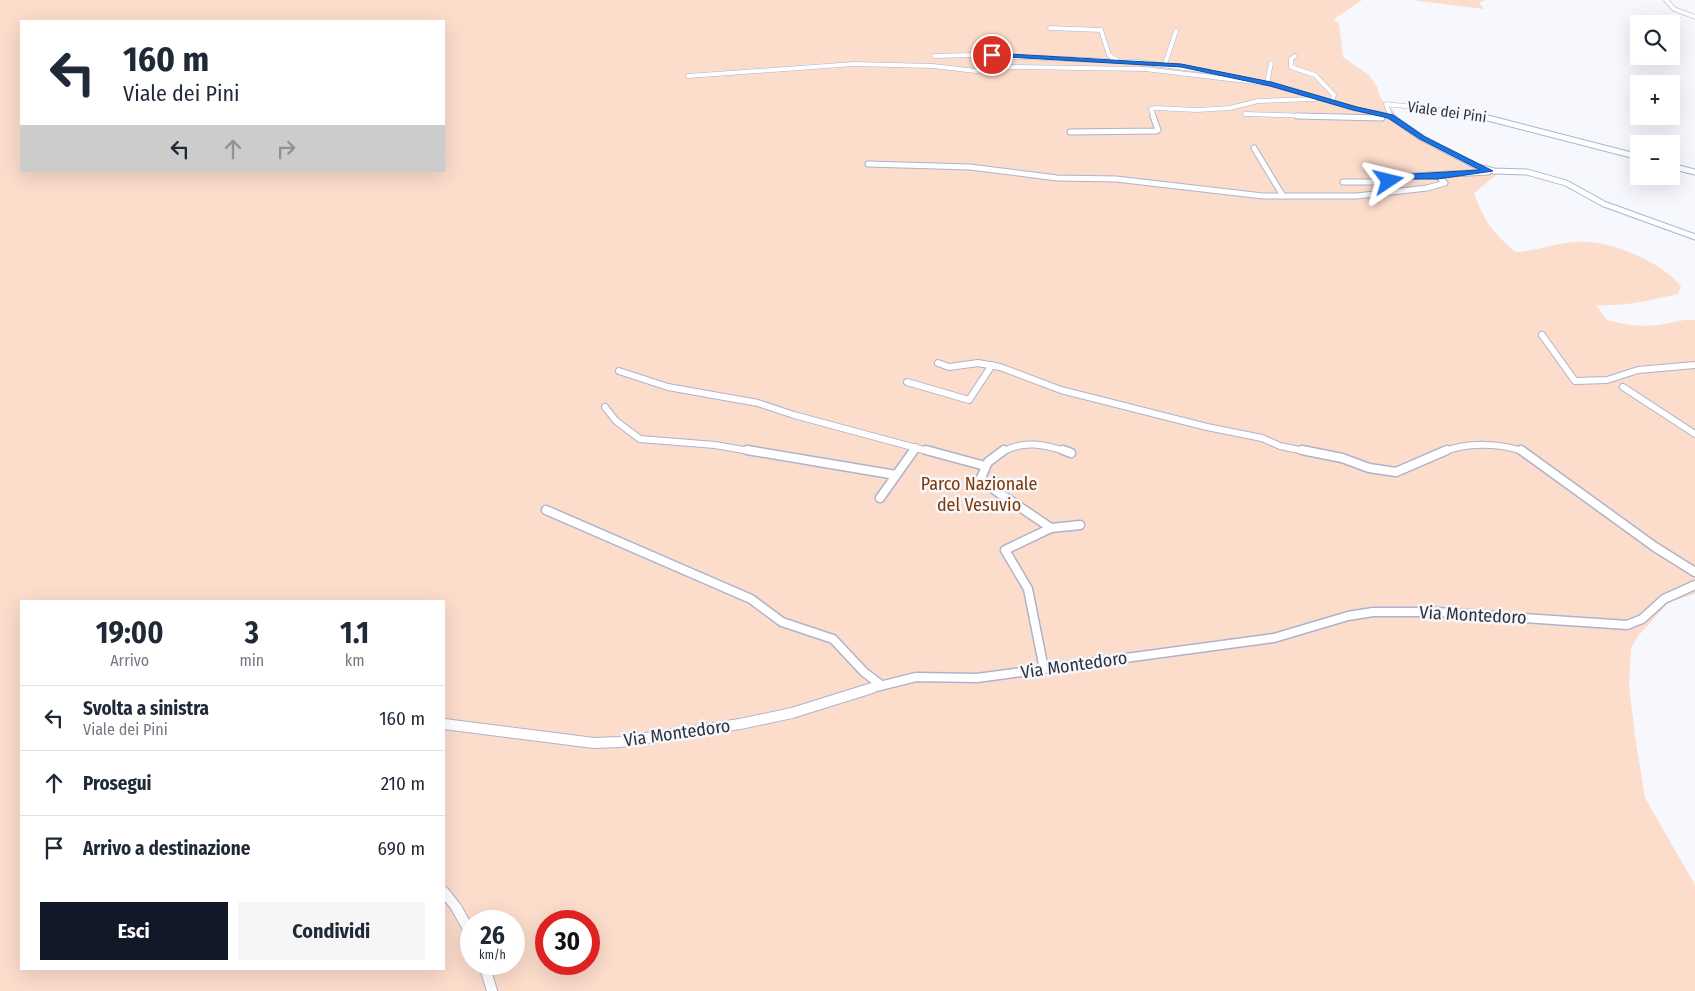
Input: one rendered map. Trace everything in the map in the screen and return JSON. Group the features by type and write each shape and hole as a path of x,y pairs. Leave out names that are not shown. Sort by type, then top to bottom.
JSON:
{"street":[{"path":"1666,0 1674,9 1695,17"},
{"path":"1050,28 1101,30 1109,55 1120,61"},
{"path":"1165,64 1176,31"},
{"path":"934,56 954,57 972,54 1120,61 1188,67 1266,83 1392,117"},
{"path":"1295,56 1291,59 1291,67 1316,74 1334,95 1332,102"},
{"path":"1266,83 1271,63"},
{"path":"688,76 790,67 865,64 933,66 976,71 1013,67 1138,68 1171,70 1266,83"},
{"path":"1070,132 1156,131 1158,130 1151,109 1156,108 1197,110 1230,108 1258,101 1320,99"},
{"name":"Viale dei Pini","path":"1630,155 1462,111 1386,104 1392,117 1422,138 1488,170 1520,171 1566,183 1604,204 1695,237"},
{"path":"1245,114 1392,117"},
{"path":"1254,148 1283,196"},
{"path":"868,164 970,167 1057,178 1108,179 1241,194 1283,196 1357,196 1427,188 1445,183 1438,176"},
{"path":"1680,168 1695,172"},
{"path":"1342,182 1386,182 1395,177 1484,173 1488,170"},
{"path":"1542,335 1575,380 1607,380 1638,370 1695,365"},
{"path":"938,364 949,367 978,363 992,365 1061,390 1207,427 1262,438 1280,446 1342,458 1369,468 1396,472 1457,446 1510,447 1523,451 1654,547 1695,572"},
{"path":"907,382 969,400 992,365"},
{"path":"619,371 657,384 758,403 794,415 985,466"},
{"path":"1623,387 1695,434"},
{"path":"605,407 616,421 640,439 655,438 695,445 715,445 896,475"},
{"path":"1051,528 980,480 985,466 1002,451 1024,445 1044,445 1071,453"},
{"path":"880,498 916,447"},
{"path":"546,510 751,599 782,622 833,639 864,672 881,685"},
{"path":"1044,669 1028,589 1005,550 1051,528 1080,525"},
{"name":"Via Montedoro","path":"445,724 594,743 620,742 740,724 792,713 881,685 916,677 977,678 1274,638 1296,634 1348,617 1371,612 1449,612 1627,625 1642,619 1664,598 1695,585"},
{"path":"445,893 460,914"},
{"path":"487,975 492,991"}],"green space":[{"name":"Parco Nazionale del Vesuvio","path":"0,0 1362,0 1334,19 1339,24 1343,57 1369,75 1377,87 1381,99 1390,106 1400,121 1428,139 1499,173 1474,193 1485,219 1494,232 1515,252 1568,243 1589,242 1633,253 1672,277 1681,286 1678,294 1626,304 1596,305 1607,320 1646,326 1695,320 1695,594 1669,602 1638,636 1631,648 1629,686 1645,798 1695,885 1695,991 0,991"},
{"path":"1411,0 1485,0 1479,3 1484,9"}],"route":[{"path":"992,55 1112,60 1181,66 1271,84 1356,109 1391,116 1422,138 1489,171 1487,173 1395,177 1389,181"}]}
